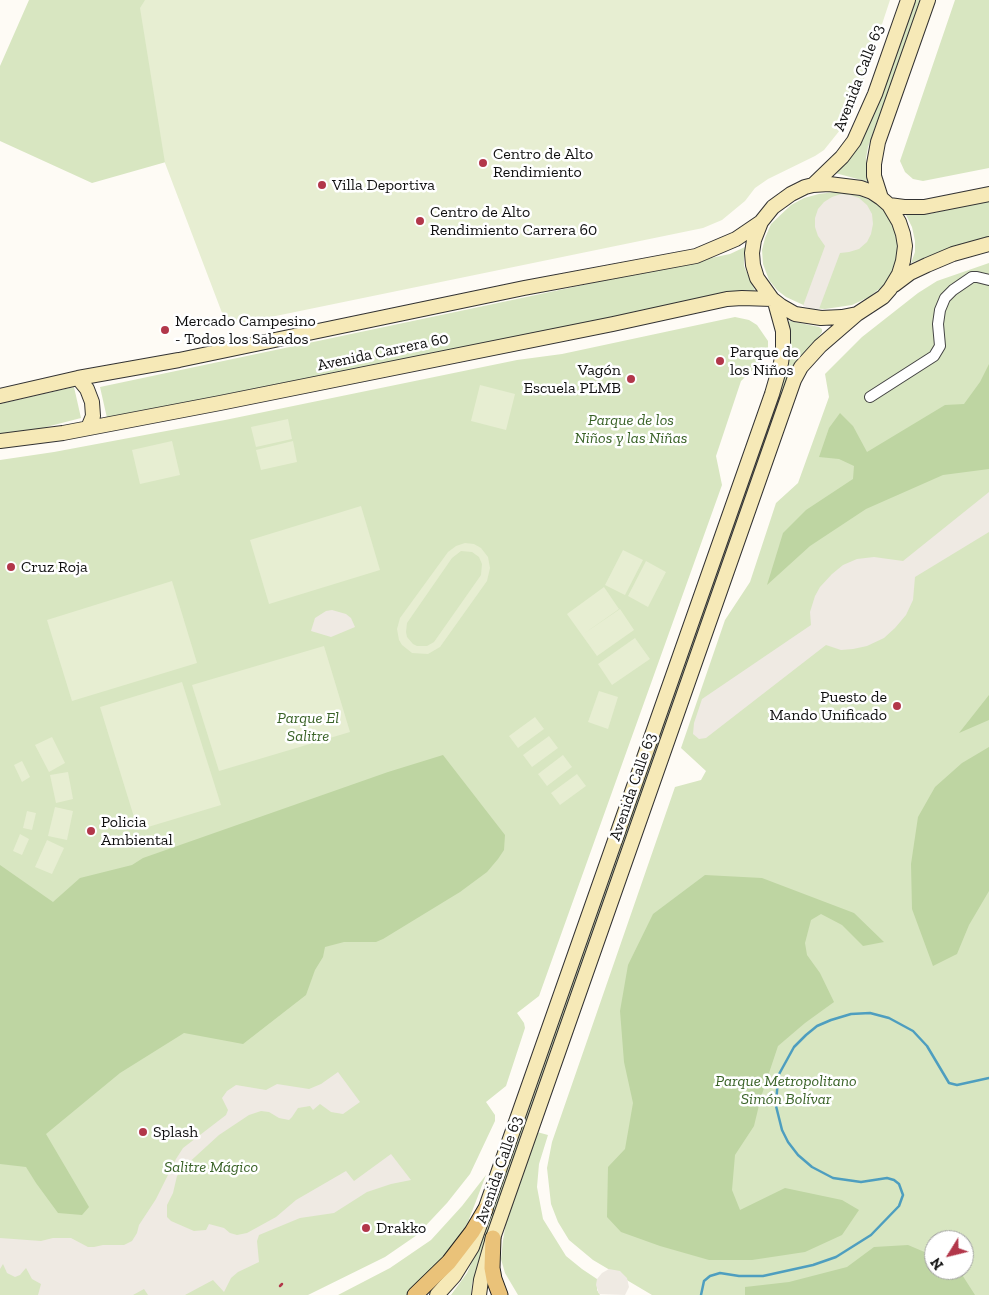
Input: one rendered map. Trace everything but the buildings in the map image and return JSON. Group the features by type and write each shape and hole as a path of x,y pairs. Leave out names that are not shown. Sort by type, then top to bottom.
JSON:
{"main road":[{"name":"Avenida Calle 63","path":"813,185 848,151 862,127 908,0"},
{"path":"890,289 899,274 905,246 899,222 885,202 874,176 876,147 928,0"},
{"path":"989,194 924,207 904,208 885,202 872,192 861,188 837,184 813,185 798,190 782,200 766,215 754,240 753,265 757,278 774,301 795,314 831,318 857,314 871,306 906,276 952,254 989,244"},
{"name":"Avenida Carrera 60","path":"0,396 78,378 179,360 524,288 696,256 736,239 761,222"},
{"name":"Avenida Carrera 60","path":"0,441 63,433 613,324 727,299 774,301"},
{"name":"Avenida Calle 63","path":"437,1295 454,1276 472,1247 779,371 782,356 782,324 774,301"},
{"name":"Avenida Calle 63","path":"479,1295 481,1280 494,1238 794,380 801,367 820,346 857,314"},
{"path":"78,378 87,389 92,402 93,416 88,428"},
{"path":"597,890 613,896"},
{"path":"415,1295 449,1262 472,1232 485,1210"},
{"path":"494,1238 492,1268 500,1295"}],"street":[{"path":"870,397 934,356 940,346 938,324 940,310 945,298 953,290 972,277 977,276 989,280"}],"green space":[{"path":"29,0 148,0 166,162 92,183 0,141 0,66"},
{"name":"Centro de Alto Rendimiento","path":"145,0 890,0 852,115 824,150 768,179 755,188 745,201 722,220 703,228 227,326 165,163 140,8"},
{"path":"913,0 921,0 868,147 866,158 869,182 835,173 849,159 860,143"},
{"path":"955,0 989,0 989,168 923,181 913,179 905,172 900,161"},
{"path":"834,192 860,196 884,209 893,222 898,237 898,256 893,271 884,285 869,297 852,305 825,309 810,308 786,297 777,290 769,280 763,264 762,250 771,224 791,205 804,198"},
{"path":"989,201 989,237 955,246 911,263 915,252 915,241 912,227 905,213 912,215 929,214"},
{"path":"747,246 744,266 756,293 746,290 723,293 619,316 107,418 100,387 730,254"},
{"name":"Parque Metropolitano Simón Bolívar","path":"989,263 989,1295 652,1295 593,1260 569,1240 558,1222 551,1204 547,1168 552,1142 675,787 701,780 706,771 681,748 725,620 750,582 776,503 798,483 829,397 825,374 862,337 918,293 937,281"},
{"name":"Parque El Salitre","path":"735,317 749,320 757,325 768,341 768,355 741,381 716,456 722,485 539,996 517,1013 525,1028 506,1086 486,1102 495,1115 495,1121 470,1174 447,1203 417,1235 385,1257 308,1295 0,1295 0,460 54,452 225,420 517,360 562,354"},
{"path":"790,321 819,327 822,329 822,332 789,376 757,463 621,861 585,954 518,1144 481,1255 472,1284 471,1295 451,1295 467,1273 476,1253 787,367 790,342 786,323"},
{"path":"989,364 989,469 943,475 866,509 810,546 767,585 783,533 806,510 853,479 854,466 839,459 819,457 829,428 840,413 853,426 867,452 945,405 964,404 980,382"},
{"path":"480,385 515,394 506,430 471,421"},
{"path":"74,387 81,418 27,432 0,435 0,404"},
{"path":"288,419 292,439 256,447 251,427"},
{"path":"172,441 180,475 140,484 132,450"},
{"path":"293,441 297,462 261,470 256,450"},
{"path":"361,506 380,570 269,604 250,540"},
{"path":"465,543 474,544 481,548 488,557 490,568 487,581 440,647 428,654 412,653 399,640 397,629 400,618 448,552 456,546","holes":["461,551 472,552 479,557 482,564 481,575 434,642 427,646 413,644 407,637 407,623 452,558"]},
{"path":"623,550 643,560 625,595 605,585"},
{"path":"646,561 666,572 648,607 628,596"},
{"path":"172,581 197,663 72,701 47,620"},
{"path":"604,587 619,609 582,635 567,614"},
{"path":"620,609 634,630 597,656 582,635"},
{"path":"635,638 650,659 612,685 598,664"},
{"path":"324,646 350,732 219,771 192,685"},
{"path":"182,682 221,805 138,830 100,707"},
{"path":"599,691 618,697 608,729 588,722"},
{"path":"989,695 989,720 959,733"},
{"path":"535,717 544,729 518,748 509,736"},
{"path":"549,736 558,748 532,767 523,755"},
{"path":"52,737 65,763 49,772 35,745"},
{"path":"989,747 989,891 969,925 957,954 933,966 912,909 911,864 918,817 935,787 962,763"},
{"path":"443,755 505,835 504,850 487,872 460,892 383,939 376,942 344,942 325,947 323,957 315,970 306,995 243,1044 184,1033 120,1073 46,1134 89,1207 82,1215 58,1213 26,1167 0,1164 0,865 53,902 80,878 132,865 143,858 388,772"},
{"path":"563,755 572,767 547,786 538,774"},
{"path":"22,761 30,777 22,782 14,765"},
{"path":"68,772 73,799 56,803 50,775"},
{"path":"577,774 586,786 560,805 551,793"},
{"path":"55,807 73,811 67,840 48,836"},
{"path":"27,811 36,813 32,830 23,828"},
{"path":"20,834 29,839 22,855 13,851"},
{"path":"47,840 64,848 52,874 35,867"},
{"path":"705,875 762,878 854,913 884,942 863,946 842,925 821,914 811,920 805,943 807,955 820,973 834,1002 778,1046 761,1097 754,1126 735,1155 732,1190 740,1210 785,1188 842,1200 859,1210 842,1235 805,1252 752,1260 709,1260 660,1246 621,1232 607,1217 608,1167 625,1149 633,1103 624,1062 620,1011 628,965 653,914"},
{"path":"537,1132 548,1135 539,1164 537,1187 543,1219 566,1256 597,1279 597,1290 600,1295 518,1295 505,1273 501,1259 506,1223"},
{"path":"486,1175 468,1222 455,1244 421,1284 408,1295 338,1295 390,1268 431,1240 462,1206"},
{"path":"908,1245 924,1252 924,1280 965,1280 975,1295 745,1295 745,1287 789,1282 847,1267 874,1247"}],"shaded area":[{"path":"841,194 859,198 867,205 872,214 871,234 867,242 859,249 840,253 819,309 803,306 825,246 818,236 815,227 818,209 824,202"},
{"path":"989,492 989,532 915,577 913,600 906,615 884,638 867,646 853,649 841,650 826,645 706,738 699,739 693,734 694,723 702,699 811,625 810,612 815,596 820,587 843,565 857,559 874,557 903,561"},
{"path":"332,610 346,614 351,618 355,627 331,637 311,631 315,618 326,611"},
{"path":"338,1072 360,1102 343,1114 331,1112 320,1104 313,1110 310,1106 298,1108 289,1120 261,1111 249,1115 219,1135 184,1167 177,1176 173,1193 167,1205 167,1217 171,1221 194,1231 206,1230 209,1224 224,1228 230,1233 237,1235 247,1233 276,1217 296,1200 346,1171 354,1181 391,1154 411,1180 367,1192 334,1213 300,1218 259,1235 257,1241 259,1262 238,1272 231,1278 224,1292 213,1280 185,1295 148,1295 144,1289 133,1295 38,1295 41,1284 32,1279 26,1268 20,1275 15,1277 7,1273 3,1264 0,1269 0,1238 41,1241 53,1238 71,1238 88,1247 124,1245 132,1241 139,1225 156,1199 183,1148 226,1115 228,1110 222,1098 227,1091 236,1085 266,1090 277,1084 309,1089 321,1084"},
{"path":"609,1269 620,1271 627,1278 629,1287 625,1295 599,1294 596,1285 597,1279"}],"waterway":[{"path":"701,1295 704,1281 710,1276 720,1273 739,1276 763,1276 813,1265 836,1257 871,1235 899,1206 903,1195 899,1184 894,1180 887,1178 861,1182 833,1178 812,1167 798,1155 782,1130 776,1106 778,1076 794,1047 817,1026 851,1014 870,1013 889,1018 913,1031 927,1046 949,1083 957,1085 989,1078"}],"place":[{"name":"Centro de Alto Rendimiento","path":"483,163"},
{"name":"Villa Deportiva","path":"322,185"},
{"name":"Centro de Alto Rendimiento Carrera 60","path":"420,221"},
{"name":"Mercado Campesino - Todos los Sabados","path":"165,330"},
{"name":"Parque de los Niños","path":"720,361"},
{"name":"Vagón Escuela PLMB","path":"631,379"},
{"name":"Cruz Roja","path":"11,567"},
{"name":"Puesto de Mando Unificado","path":"897,706"},
{"name":"Policia Ambiental","path":"91,831"},
{"name":"Splash","path":"143,1132"},
{"name":"Drakko","path":"366,1228"}],"park label":[{"name":"Parque de los Niños y las Niñas","path":"631,429"},
{"name":"Salitre Mágico","path":"211,1167"}]}
